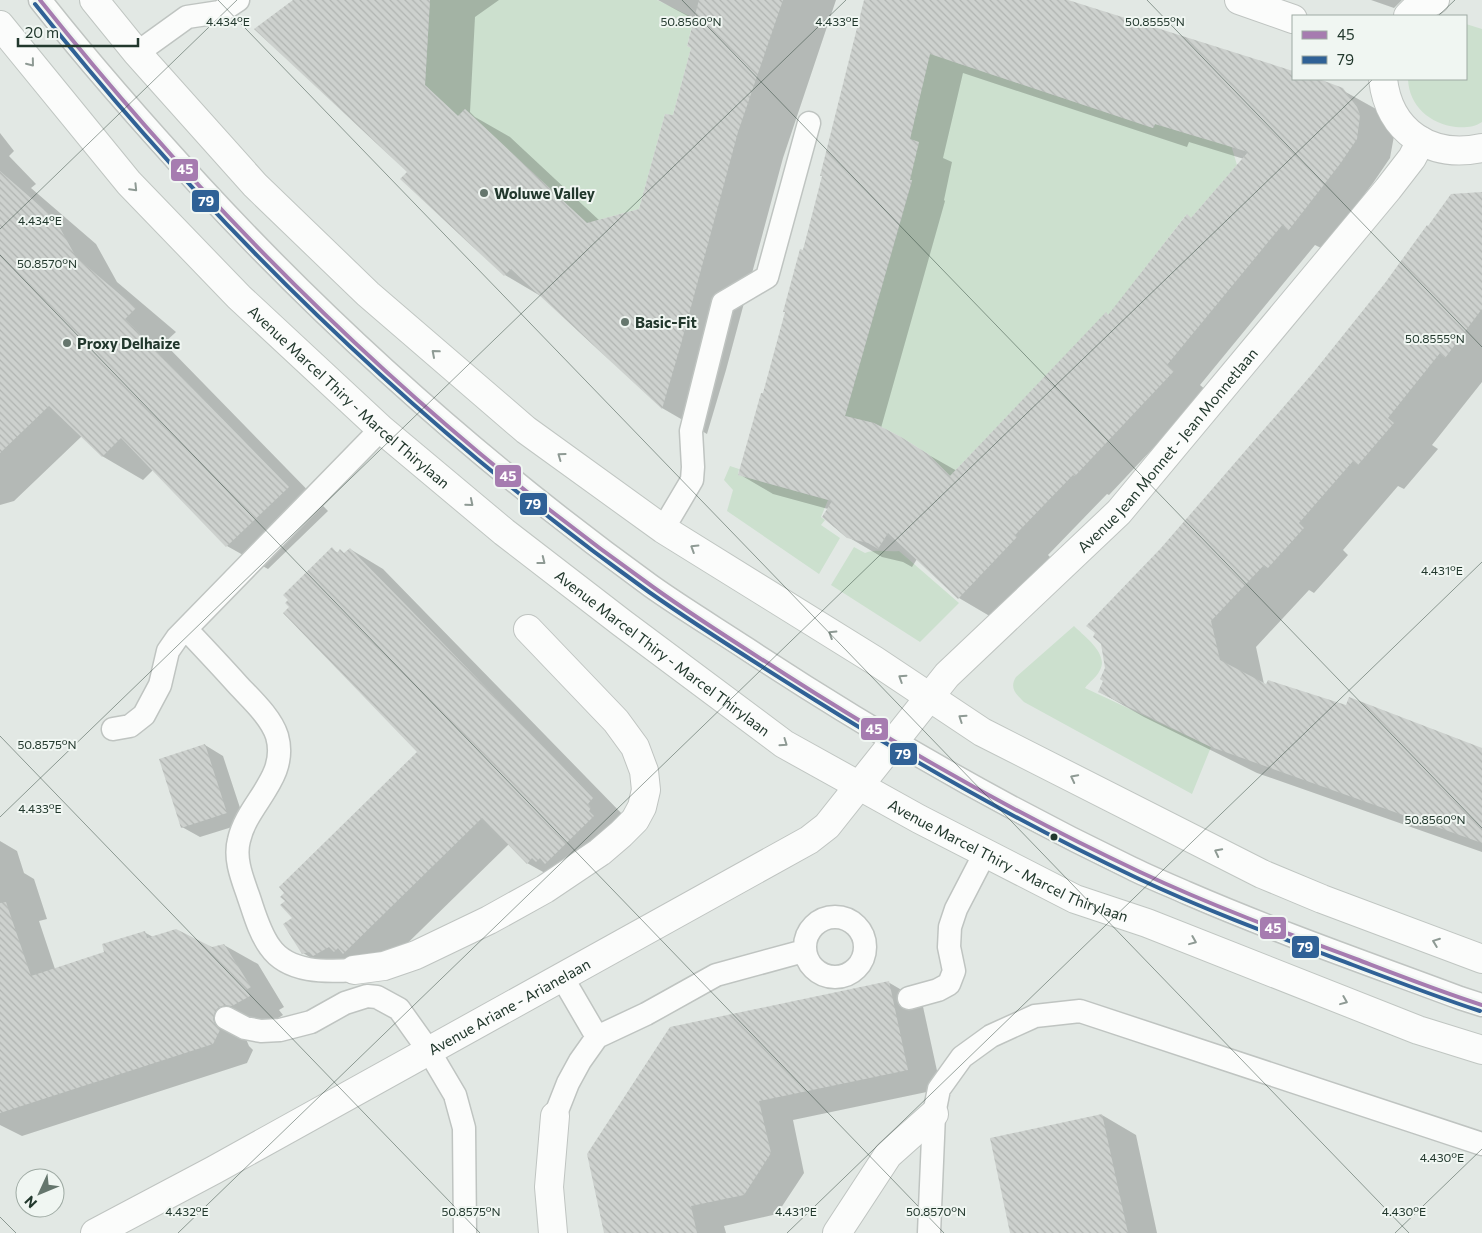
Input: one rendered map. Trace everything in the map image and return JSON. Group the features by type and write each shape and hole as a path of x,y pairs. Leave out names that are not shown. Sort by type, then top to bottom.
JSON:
{"main road":[{"path":"94,0 137,53 255,185 368,294 526,430 663,529 874,660 982,732 1262,874 1322,899 1482,959"},
{"path":"1239,0 1292,19"},
{"path":"1409,15 1435,0"},
{"name":"Avenue Marcel Thiry - Marcel Thirylaan","path":"0,26 129,183 239,297 381,429 504,532 784,744 919,819 1075,899 1147,923 1418,1030 1482,1050"},
{"path":"1383,80 1384,92 1392,112 1404,128 1421,141 1443,150 1466,151 1482,148"},
{"name":"Avenue Jean Monnet - Jean Monnetlaan","path":"894,741 947,675 1119,512 1388,189 1412,158 1421,141"},
{"path":"354,970 384,966 416,955 489,920 545,889 600,852 635,820 642,807 646,790 644,771 635,747 616,721 528,629"},
{"name":"Avenue Ariane - Arianelaan","path":"95,1233 214,1170 809,840 827,826 894,741"},
{"path":"837,1233 888,1155 934,1114"},
{"path":"554,1233 549,1187 555,1116"}],"lane":[{"path":"40,0 143,124 236,224 332,320 424,405 504,473 655,589 823,699 894,741 964,782 1133,869 1238,915 1482,1005"},
{"path":"137,53 187,17 220,12 238,0"},
{"path":"663,529 692,480 693,467 690,431 723,303 766,277 810,123"},
{"path":"113,729 130,726 144,715 160,685 168,651 186,629 381,429"},
{"path":"186,629 262,711 276,735 280,756 274,776 239,839 237,855 242,879 263,936 271,949 293,964 307,969 328,972 354,970"},
{"path":"909,998 938,990 949,984 954,971 949,947 950,927 956,909 985,853"},
{"path":"555,1116 576,1068 597,1037 646,1014 716,975 804,951"},
{"path":"562,977 597,1037"},
{"path":"226,1018 245,1028 261,1031 280,1030 311,1022 355,998 377,997 399,1008 429,1051 455,1095 464,1128 465,1233"},
{"path":"929,1233 934,1114 939,1089 962,1058 991,1036 1035,1016 1080,1011 1482,1144"}],"green space":[{"path":"430,0 657,0 694,18 687,46 691,48 673,115 665,114 639,209 576,226 465,109 458,116 425,85"},
{"path":"1467,24 1482,29 1482,122 1473,126 1459,127 1438,122 1423,112 1412,97 1408,80 1467,80"},
{"path":"930,53 1153,128 1155,124 1205,139 1228,135 1237,165 1191,218 1186,215 1141,273 1112,318 1106,313 950,476 928,454 901,437 874,423 845,416 912,181 903,178 918,142 910,139"},
{"path":"730,466 739,469 738,475 828,500 821,517 825,520 821,525 840,538 819,574 727,511 733,490 724,480"},
{"path":"854,547 865,553 899,551 959,603 920,642 831,585"},
{"path":"1074,626 1089,640 1101,658 1102,664 1099,673 1085,688 1211,747 1192,794 1024,702 1016,693 1013,684 1016,677"}],"building":[{"name":"Woluwe Valley","path":"293,0 430,0 425,85 458,116 465,109 587,223 639,209 665,114 673,115 691,48 687,46 699,0 783,0 738,132 662,409 511,269 504,276 400,179 407,172 254,29"},
{"path":"864,0 1068,0 1292,71 1292,80 1322,80 1343,88 1357,107 1360,115 1357,139 1340,164 1288,231 1283,224 1167,365 1174,371 1075,476 1073,475 1015,535 1017,537 958,599 888,533 878,549 868,543 847,538 822,517 832,501 738,475 761,393 763,393 800,249 803,250 822,176 820,176","holes":["930,54 1153,128 1155,124 1248,152 1191,218 1187,214 1108,315 1106,312 950,476 928,454 901,437 874,423 845,416 912,180 910,180 919,142 910,139"]},
{"path":"0,171 55,219 76,257 136,308 125,319 289,487 226,547 121,438 102,457 49,406 0,453"},
{"path":"1482,192 1482,309 1445,358 1440,353 1388,418 1394,423 1358,465 1353,461 1299,523 1304,528 1268,568 1264,565 1211,621 1220,660 1266,684 1268,680 1346,705 1349,697 1482,748 1482,843 1211,747 1098,692 1103,681 1100,679 1105,668 1101,644 1093,637 1095,633 1086,626 1161,548 1312,374 1385,283 1451,194"},
{"path":"332,547 337,553 340,549 344,553 350,548 406,605 593,798 588,804 591,808 589,811 594,816 545,864 540,858 536,862 532,858 527,864 482,818 343,954 338,948 334,952 329,947 313,956 309,952 302,954 283,924 292,918 280,905 285,901 280,897 284,893 279,887 417,752 283,613 289,607 285,603 288,600 283,595"},
{"path":"205,744 227,813 181,828 159,759"},
{"path":"6,902 31,976 104,952 102,944 145,931 147,938 176,929 212,947 224,944 251,987 246,990 250,996 232,1006 225,1005 219,1007 215,1011 213,1019 215,1025 220,1030 213,1044 0,1113 0,903"},
{"path":"889,981 908,1070 759,1101 771,1153 744,1195 691,1206 697,1233 604,1233 587,1154 670,1027"},
{"path":"1102,1114 1128,1233 1010,1233 990,1138"}],"transit line":[{"name":"45","path":"40,0 107,82 178,162 250,240 326,315 404,387 485,457 568,524 673,601 776,669 897,743 1057,832 1166,884 1247,918 1482,1005"},
{"name":"79","path":"35,4 173,166 246,244 322,319 400,392 480,462 649,592 731,647 854,724 973,794 1054,837 1137,878 1217,913 1400,983 1480,1011"}],"place":[{"name":"Woluwe Valley","path":"484,193"},
{"name":"Basic-Fit","path":"625,322"},
{"name":"Proxy Delhaize","path":"67,343"}]}
